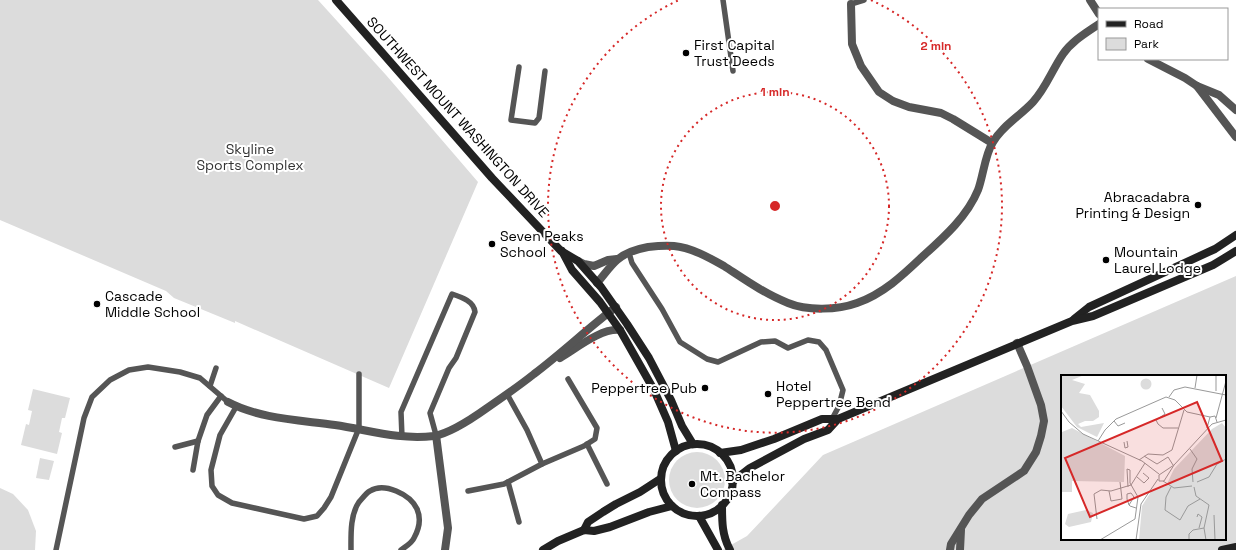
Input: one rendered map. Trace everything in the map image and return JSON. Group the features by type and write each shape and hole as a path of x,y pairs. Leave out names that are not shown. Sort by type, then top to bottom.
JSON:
{"main road":[{"name":"SOUTHWEST MOUNT WASHINGTON DRIVE","path":"336,0 492,178 562,251 578,261 597,282 616,307 649,358 671,400 682,426 693,444"},
{"path":"1072,321 1089,307 1214,249 1236,235"},
{"name":"SOUTHWEST MOUNT WASHINGTON DRIVE","path":"562,251 572,270 600,302 620,330 654,390 668,422 676,451"},
{"path":"720,453 741,450 774,439 822,419 835,419 1072,321 1093,316 1213,265 1236,251"},
{"path":"732,482 750,468 804,439 828,430 835,419"},
{"path":"693,444 712,448 720,453 727,461 731,471 732,482 728,498 722,505 711,512 699,516 680,512 672,506 665,498 660,479 662,468 668,458 684,446 693,444"},
{"path":"584,530 588,522 660,479"},
{"path":"722,505 722,528 730,550"},
{"path":"544,550 558,541 584,530 594,531 610,527 649,512 672,506"},
{"path":"699,516 718,550"},
{"path":"1222,550 1236,547"}],"street":[{"path":"1090,0 1098,12"},
{"path":"851,4 852,44 862,66 879,92 893,101 909,107 941,113 992,143"},
{"path":"578,261 594,266 608,260 617,259 640,248 659,246 680,247 709,258 789,304 806,308 821,309 856,304 876,295 900,278 949,232 967,210 978,190 992,143 1042,91 1063,54 1073,43 1098,25"},
{"path":"1150,60 1186,78 1197,86 1219,95 1236,110"},
{"path":"1197,86 1236,137"},
{"path":"597,282 617,259"},
{"path":"232,404 250,411 272,416 359,428 402,437 436,435 467,422 507,394 534,374 616,307"},
{"path":"534,374 601,333 620,330"},
{"path":"950,550 951,544 969,515 982,499 1024,471 1036,452 1044,421 1042,405 1017,343"},
{"path":"436,435 448,528 445,550"},
{"path":"960,550 961,530"}],"lane":[{"path":"723,0 733,71"},
{"path":"851,4 864,0"},
{"path":"519,67 511,120 535,123 539,118 545,71"},
{"path":"629,253 632,263 662,309 680,342 707,359 718,362 761,342 775,341 788,348 808,340 819,342 826,350 842,390 835,419"},
{"path":"402,437 401,412 452,294 467,300 475,308 475,312 456,358 449,368 430,413 436,435"},
{"path":"56,550 84,418 92,397 110,380 129,370 148,367 180,372 200,378 232,404 220,435 211,470 212,486 218,495 232,503 304,519 317,516 331,497 359,428 359,374"},
{"path":"210,386 216,368"},
{"path":"468,491 504,484 595,439 597,428 568,379"},
{"path":"507,394 527,430 542,464"},
{"path":"193,470 198,441 207,415 221,396"},
{"path":"175,447 198,441"},
{"path":"587,444 607,484"},
{"path":"508,482 519,522"},
{"path":"351,550 352,530 359,503 370,491 380,488 395,490 405,496 417,508 420,522 414,539 401,550"}],"green space":[{"name":"Skyline Sports Complex","path":"0,0 318,0 386,75 478,182 389,388 235,321 235,323 174,298 166,291 0,220"},
{"path":"1236,276 1236,550 722,550 747,536 823,455"},
{"path":"33,389 70,398 65,418 62,418 59,432 62,433 57,454 21,445 26,424 29,425 32,411 28,410"},
{"path":"697,452 708,454 717,460 723,469 725,480 723,491 717,500 708,506 697,508 686,506 677,500 671,491 669,480 671,469 677,460 686,454"},
{"path":"40,458 54,461 49,480 36,478"},
{"path":"0,488 13,494 28,510 36,531 35,550 0,550"}],"place":[{"name":"First Capital Trust Deeds","path":"686,53"},
{"name":"Abracadabra Printing & Design","path":"1198,205"},
{"name":"Seven Peaks School","path":"492,244"},
{"name":"Mountain Laurel Lodge","path":"1106,260"},
{"name":"Cascade Middle School","path":"97,304"},
{"name":"Peppertree Pub","path":"705,388"},
{"name":"Hotel Peppertree Bend","path":"768,394"},
{"name":"Mt. Bachelor Compass","path":"692,484"}]}
